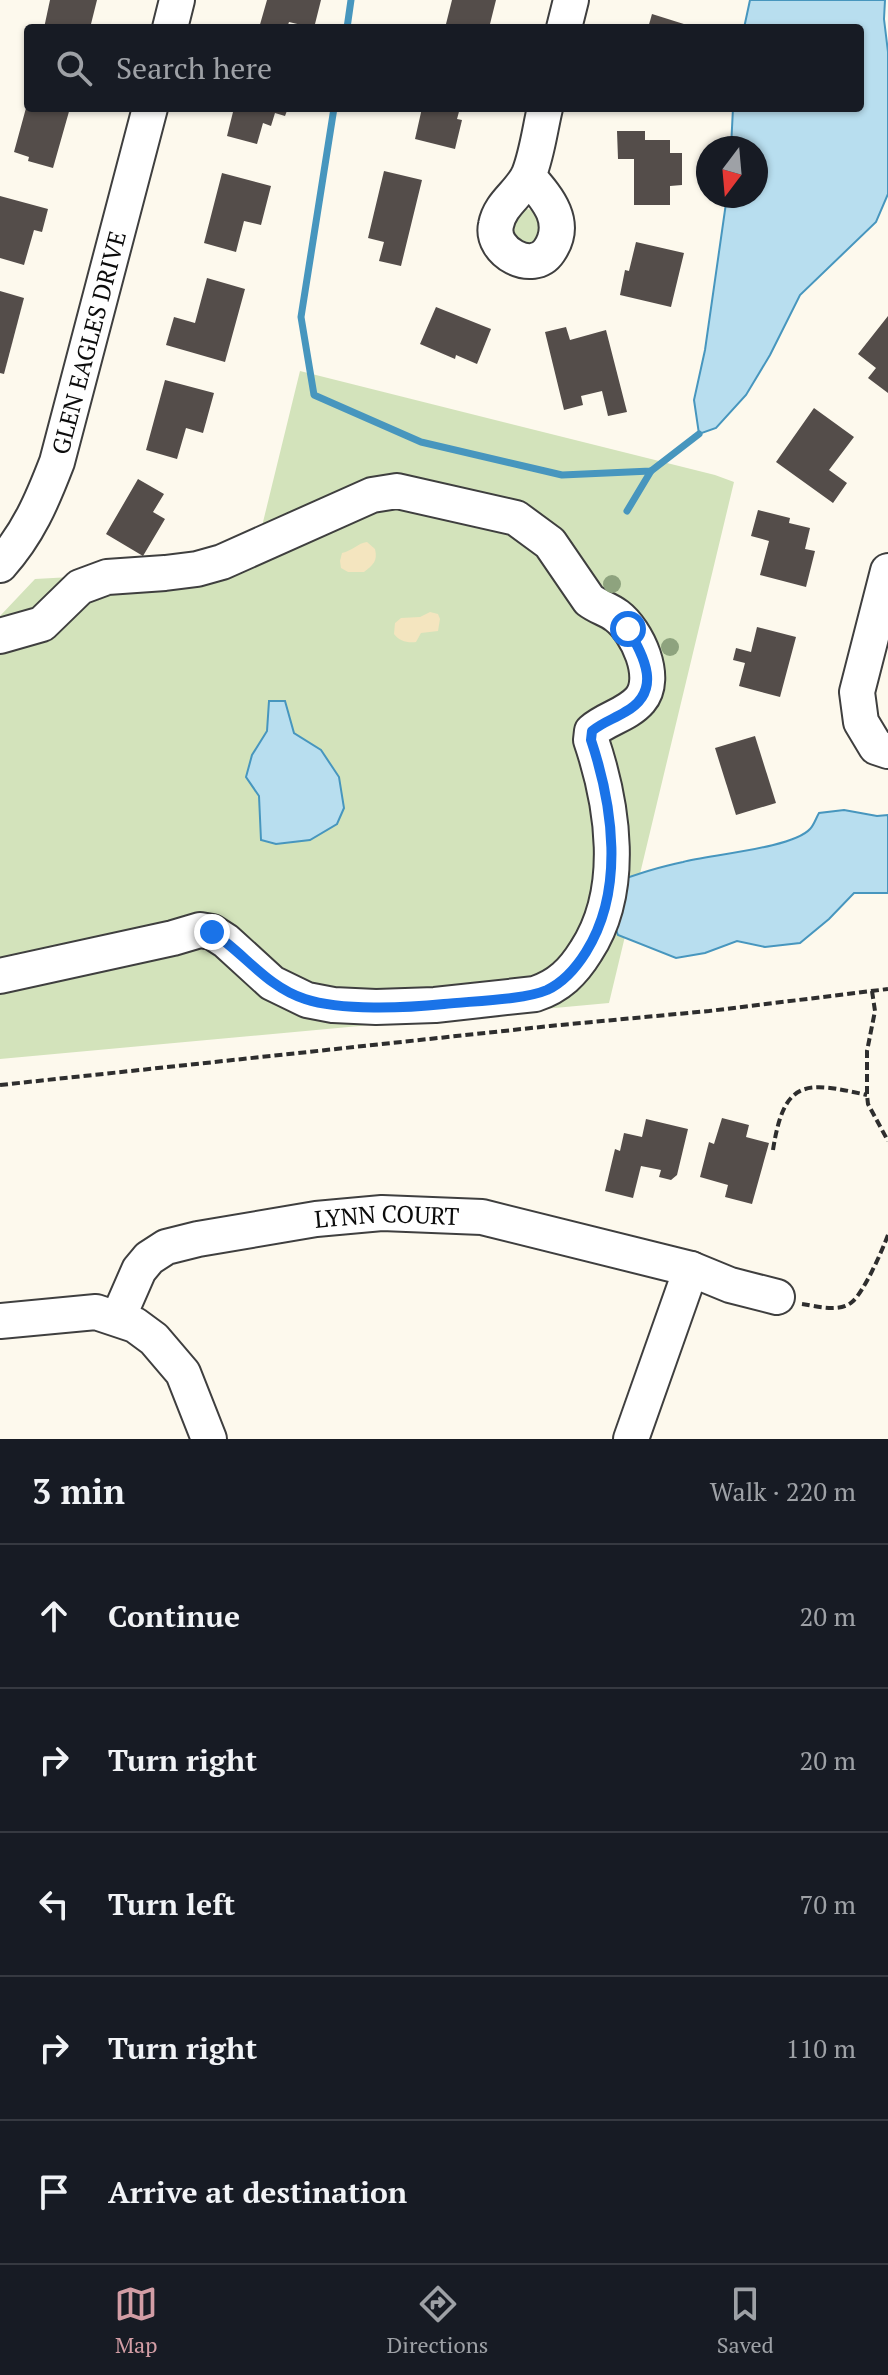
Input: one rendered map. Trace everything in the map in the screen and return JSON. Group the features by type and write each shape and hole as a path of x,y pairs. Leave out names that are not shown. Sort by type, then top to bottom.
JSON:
{"street":[{"path":"171,24 177,0"},
{"path":"565,24 571,0"},
{"name":"GLEN EAGLES DRIVE","path":"0,565 19,544 57,462 149,112"},
{"path":"528,176 544,112"},
{"path":"0,636 42,624 80,587 107,577 197,569 222,562 372,495 397,491 516,518 535,530 550,543 589,600 598,608 619,617 646,662 648,678 641,699 628,711 592,731 591,740 606,794 611,839 608,893 592,943 565,979 545,991 435,1005 333,1005 288,993 272,983 226,941 212,932 200,930 0,976"},
{"path":"888,571 857,692 861,722 876,747 888,751"},
{"name":"LYNN COURT","path":"118,1318 139,1270 149,1258 166,1247 316,1219 382,1213 482,1217 691,1269 730,1285 777,1297"},
{"path":"631,1439 691,1269"},
{"path":"0,1321 96,1312 135,1325 154,1339 183,1373 209,1439"}],"path":[{"path":"0,1085 709,1011 888,989"},
{"path":"872,991 875,1011 867,1051 867,1095 868,1104 888,1141"},
{"path":"773,1150 777,1122 793,1094 811,1086 829,1086 867,1095"},
{"path":"777,1297 793,1303 828,1308 852,1302 888,1235"}],"green space":[{"path":"526,209 538,214 543,226 538,238 526,243 514,238 509,226 514,214"},
{"path":"300,371 734,482 609,1003 0,1059 0,616 35,579 252,567"}],"sand":[{"path":"367,542 376,553 370,567 364,572 348,572 341,568 342,553"},
{"path":"430,612 438,614 438,631 421,633 416,642 406,642 394,634 395,623 401,618 420,617"}],"water":[{"path":"750,0 885,0 888,194 876,222 800,295 746,395 716,428 699,434 694,400 705,350 725,208 768,208 768,136 732,136 733,112 864,112 864,24 745,24"},
{"path":"269,701 285,701 294,733 321,750 339,777 344,808 337,824 310,840 276,844 261,840 259,796 246,777 252,755 267,731"},
{"path":"844,810 888,815 888,893 854,893 800,943 765,947 737,941 705,953 676,958 618,935 609,912 610,884 674,864 787,841 810,829 819,813"}],"building":[{"path":"50,0 97,0 91,24 45,24"},
{"path":"267,0 321,0 315,24 260,24"},
{"path":"452,0 496,0 490,24 446,24"},
{"path":"652,14 684,24 649,24"},
{"path":"25,112 69,112 53,168 28,161 29,157 14,152"},
{"path":"233,112 286,112 285,116 275,113 271,126 263,123 257,144 227,136"},
{"path":"421,112 459,112 457,119 462,120 455,149 415,139"},
{"path":"617,131 645,131 645,140 670,140 670,153 682,153 682,185 670,186 670,205 634,205 634,159 618,159"},
{"path":"384,171 422,180 401,266 379,261 384,242 368,238"},
{"path":"222,173 271,186 261,225 244,221 236,252 204,243"},
{"path":"0,196 48,209 42,232 34,230 24,265 0,258"},
{"path":"636,242 684,253 671,307 620,295 625,270 629,271"},
{"path":"207,278 245,289 225,362 166,345 174,317 195,323"},
{"path":"0,291 24,298 4,374 0,373"},
{"path":"436,307 491,329 477,364 456,355 455,359 420,344"},
{"path":"888,316 888,393 868,378 876,368 858,354"},
{"path":"566,327 570,340 606,330 627,412 608,416 602,391 581,396 583,405 564,410 545,332"},
{"path":"165,380 214,393 203,433 186,428 177,459 146,450"},
{"path":"814,408 854,437 829,470 847,483 833,503 776,462"},
{"path":"138,479 164,494 153,512 165,519 143,556 106,534"},
{"path":"758,510 790,518 789,523 810,528 805,549 815,551 806,587 760,575 769,541 751,536"},
{"path":"757,627 796,637 780,697 739,686 745,663 733,660 736,648 751,652"},
{"path":"755,736 776,803 736,815 715,748"},
{"path":"722,1118 749,1125 746,1137 769,1143 752,1204 725,1197 728,1185 700,1177 709,1142 714,1144"},
{"path":"646,1119 688,1129 677,1175 671,1180 659,1177 661,1170 641,1166 633,1198 605,1191 615,1149 620,1151 624,1133 642,1137"}],"waterway":[{"path":"348,24 351,0"},
{"path":"333,112 301,317 314,395 421,442 562,475 651,471 699,434"},
{"path":"627,511 651,471"}],"route":[{"path":"212,932 288,993 333,1005 376,1007 491,999 535,994 565,979 592,943 601,921 612,859 606,794 591,740 592,731 628,711 641,699 648,678 646,662 628,629"}]}
